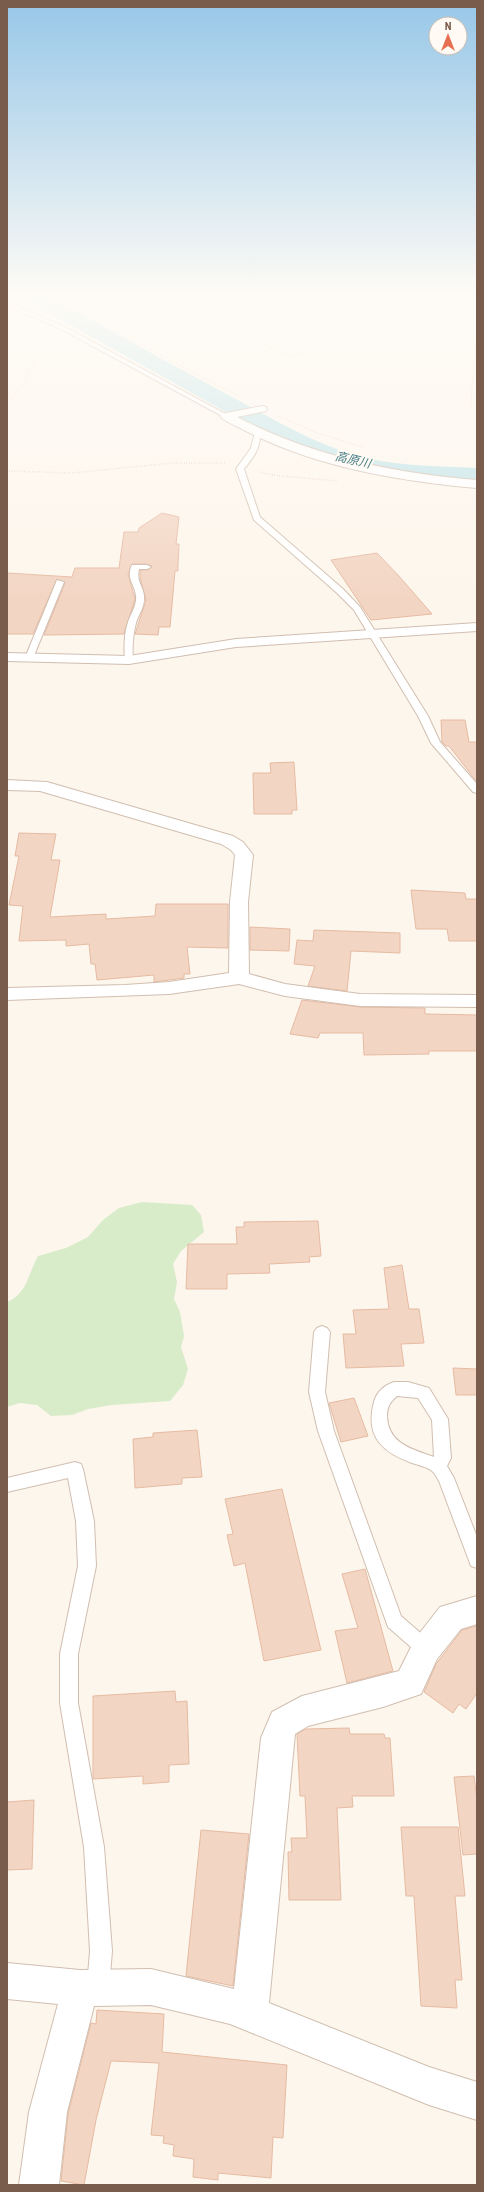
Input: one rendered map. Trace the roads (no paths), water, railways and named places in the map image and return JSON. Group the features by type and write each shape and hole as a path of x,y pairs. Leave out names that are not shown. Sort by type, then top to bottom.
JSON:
{"street":[{"path":"228,416 259,409"},
{"path":"228,416 257,433 295,448 354,465 428,479 477,484"},
{"path":"7,657 129,660 236,643 477,627"},
{"path":"7,785 41,786 227,840 238,846 244,855 239,902 239,978"},
{"path":"7,994 125,992 169,988 239,978 285,990 360,1000 477,1001"},
{"path":"250,2014 277,1738 283,1723 302,1712 383,1692 410,1683 426,1649 451,1617 477,1610"},
{"path":"7,1981 89,1988 151,1987 230,2006 429,2086 477,2101"},
{"path":"39,2185 48,2112 89,1988"}],"lane":[{"path":"191,396 228,416"},
{"path":"257,433 258,442 240,469 257,518 340,591 357,609 371,634 423,716 436,743 477,790"},
{"path":"129,660 128,649 132,623 139,608 140,595 133,578 135,566 147,567"},
{"path":"29,658 60,582"},
{"path":"322,1332 317,1392 326,1431 394,1621 426,1649"},
{"path":"438,1466 443,1458 440,1420 432,1405 423,1393 408,1389 394,1389 382,1399 379,1414 380,1430 389,1444 412,1456 438,1466 446,1478 477,1560"},
{"path":"7,1484 76,1469 85,1521 87,1566 69,1654 69,1704 94,1847 101,1951 89,1988"}],"waterway":[{"name":"高原川","path":"214,396 312,448 345,460 394,470 477,476"}]}
